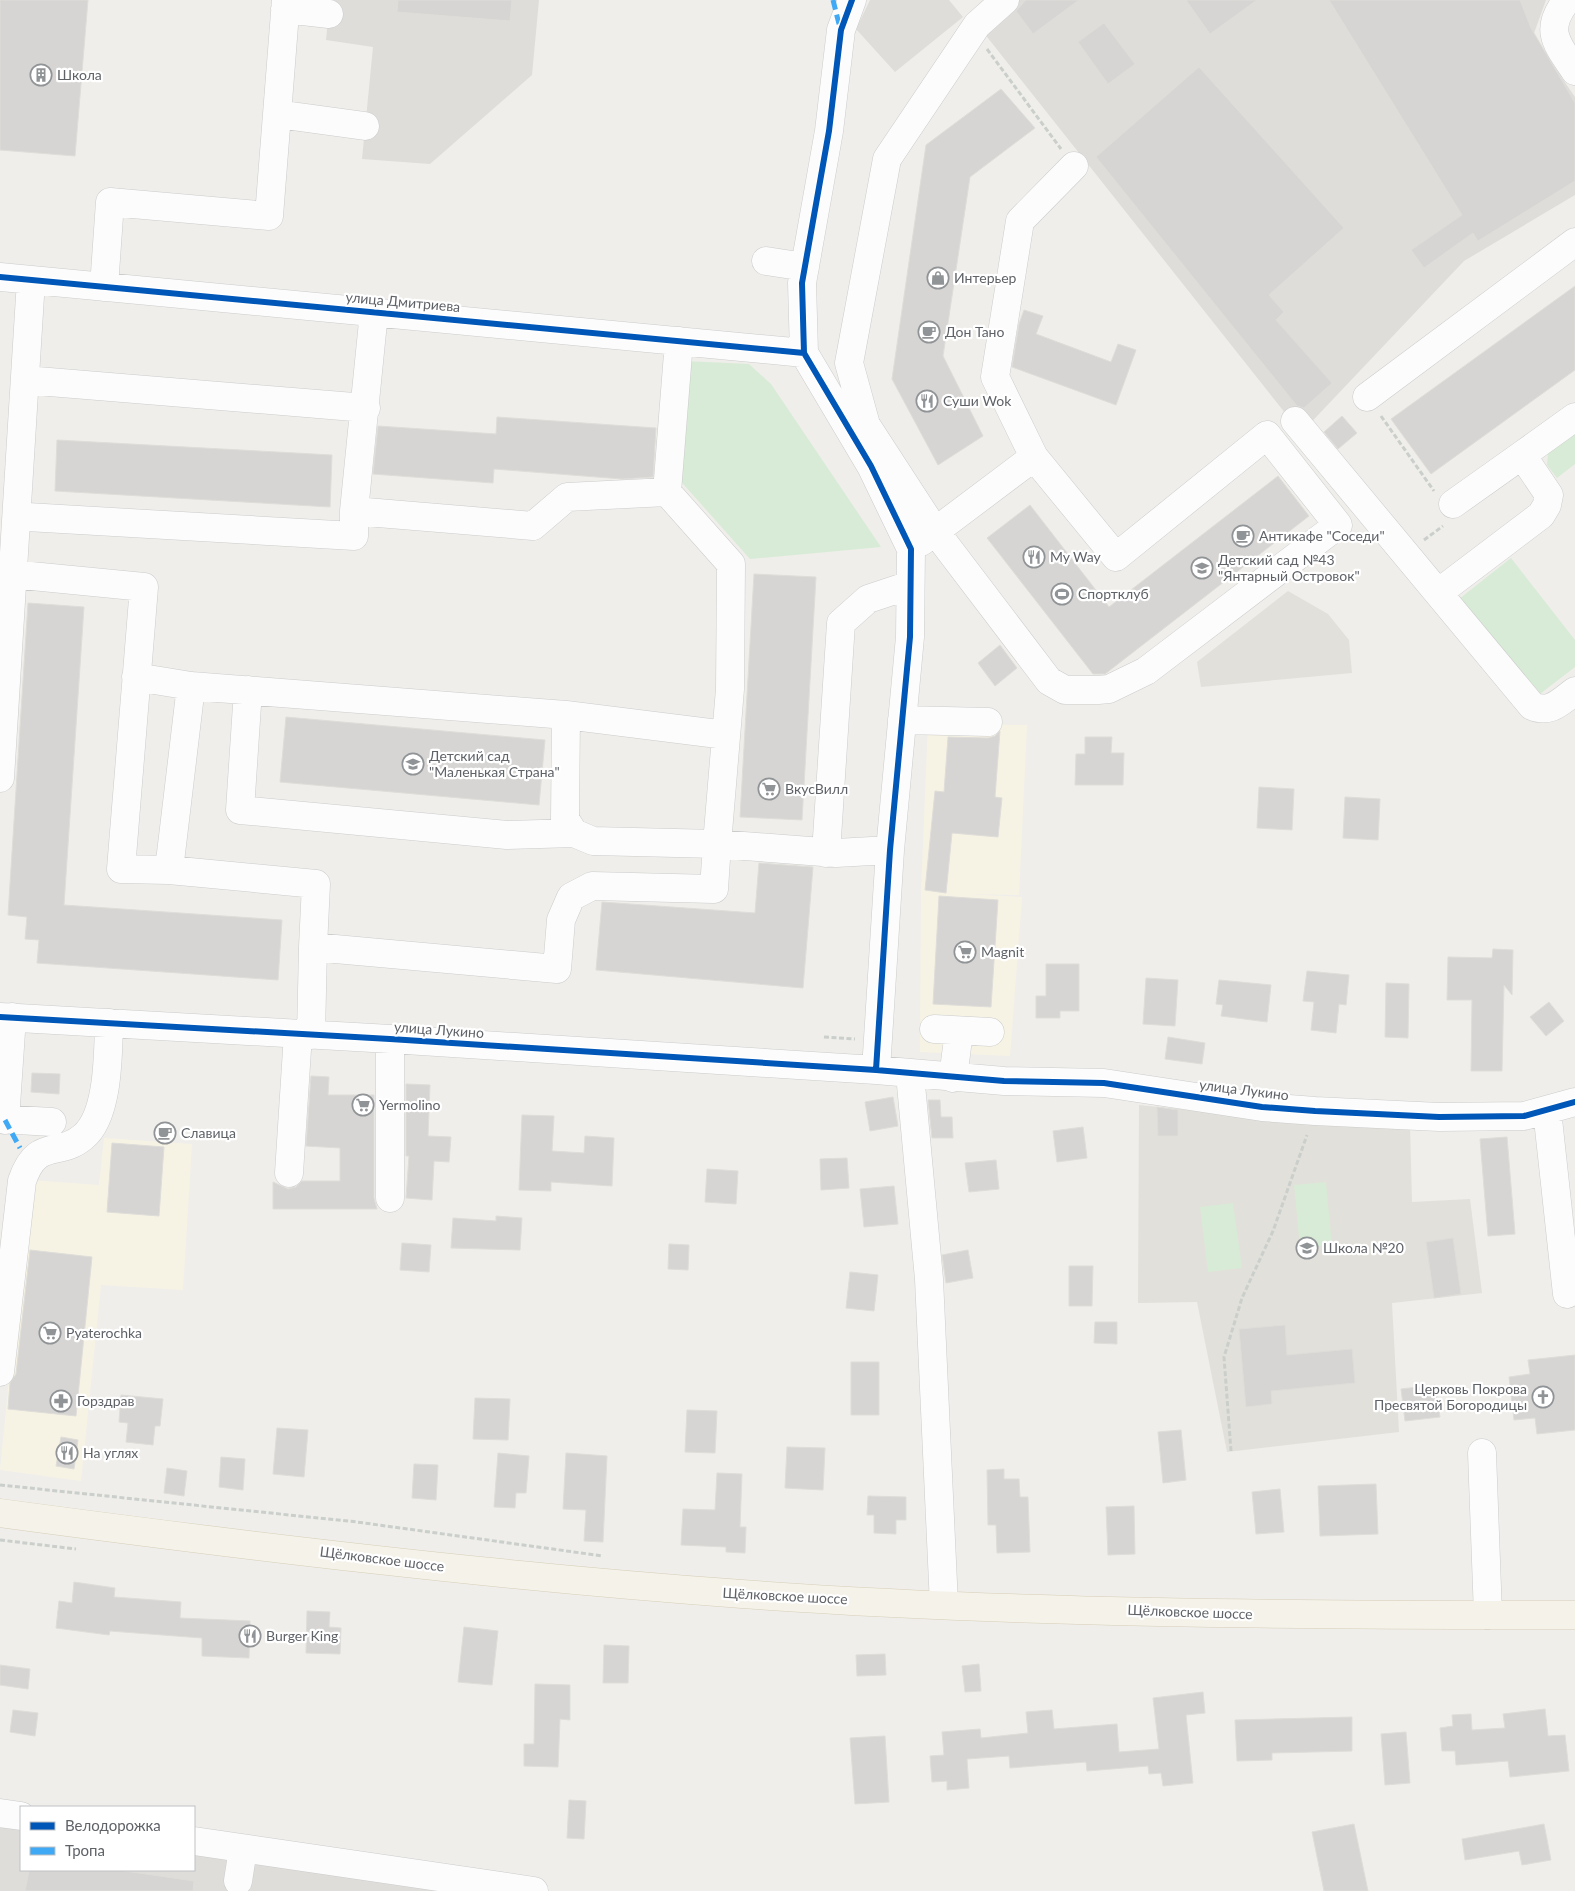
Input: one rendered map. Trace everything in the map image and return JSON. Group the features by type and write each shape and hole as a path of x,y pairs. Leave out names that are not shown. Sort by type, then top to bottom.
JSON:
{"main road":[{"name":"Щёлковское шоссе","path":"0,1513 135,1531 574,1581 746,1594 944,1606 1265,1614 1575,1615"}],"street":[{"path":"852,0 840,30 829,131 802,283 804,353 871,466 911,550 910,637 890,850 876,1070"},
{"path":"1005,0 974,30 887,159 849,362 866,426 935,531 1049,681 1065,690 1098,690 1109,689 1146,670 1338,525 1267,435 1116,557 1034,457 995,377 1020,222 1074,166"},
{"path":"1567,0 1555,20 1552,32 1556,43 1575,71"},
{"path":"104,287 110,202 270,216 286,4 329,14"},
{"path":"277,114 365,126"},
{"path":"1367,397 1575,242"},
{"path":"766,261 805,267"},
{"name":"улица Дмитриева","path":"0,277 804,353"},
{"path":"0,778 6,573 16,520 31,280"},
{"path":"16,520 27,518 354,536 354,510 366,408 374,312"},
{"path":"314,947 557,969 561,920 571,897 592,886 714,888 730,689 730,564 667,492 679,341"},
{"path":"25,380 366,408"},
{"path":"1445,499 1522,455 1575,417"},
{"path":"1295,421 1532,706 1541,710 1552,708 1575,691"},
{"path":"1438,593 1542,515 1550,495 1522,455"},
{"path":"911,550 1034,457"},
{"path":"354,510 533,526 567,497 667,492"},
{"path":"6,573 144,587 120,869 169,870 316,884 314,947 290,1173"},
{"path":"826,852 841,623 868,599 910,585"},
{"path":"136,677 190,686 566,714 726,735"},
{"path":"169,870 190,686"},
{"path":"248,690 240,810 507,835 574,833 593,841 717,844 826,852 890,850"},
{"path":"566,714 565,819 574,833"},
{"path":"902,720 988,722"},
{"path":"6,1017 3,1120 52,1122"},
{"name":"улица Лукино","path":"6,1017 876,1070 953,1078 1104,1082 1262,1107 1315,1111 1439,1117 1524,1116 1575,1102"},
{"path":"0,1372 22,1181 27,1167 37,1155 83,1138 90,1129 102,1097 107,1068 109,1023"},
{"path":"953,1078 947,1030 990,1032"},
{"path":"390,1039 390,1198"},
{"path":"910,1074 929,1280 944,1606"},
{"path":"1547,1110 1567,1294"},
{"path":"1482,1453 1488,1615"},
{"path":"0,1813 20,1816"},
{"path":"195,1841 534,1891"},
{"path":"238,1881 243,1848"}],"path":[{"path":"974,30 1074,166"},
{"path":"1367,397 1445,499 1453,518 1406,555"},
{"path":"1231,1451 1224,1357 1242,1298 1273,1231 1308,1131"},
{"path":"0,1485 357,1522 604,1557"},
{"path":"0,1540 31,1545"}],"shaded area":[{"path":"330,0 539,0 532,75 430,164 362,159 373,47 326,40"},
{"path":"870,0 949,0 963,17 895,72 856,29"},
{"path":"1016,0 1546,0 1533,36 1575,97 1575,195 1464,261 1301,433 980,28"},
{"path":"1288,591 1328,614 1349,640 1352,673 1201,687 1197,662"},
{"path":"928,724 1027,725 1019,895 966,894 1022,897 1010,1056 920,1052 921,892"},
{"name":"Школа №20","path":"1139,1105 1340,1125 1410,1126 1412,1202 1470,1199 1482,1293 1392,1303 1399,1432 1227,1452 1197,1302 1138,1303"},
{"path":"104,1138 192,1144 183,1290 101,1285 81,1481 0,1470 29,1180 99,1185"},
{"path":"0,1805 20,1808 20,1871 195,1871 195,1833 249,1842 242,1891 0,1891"},
{"path":"250,1863 454,1891 246,1891"}],"green space":[{"path":"685,361 749,364 771,384 881,547 750,559 676,476"},
{"path":"1575,433 1575,464 1557,478 1547,465 1548,453"},
{"path":"1511,558 1575,640 1575,667 1536,697 1459,599"},
{"path":"1326,1182 1332,1245 1300,1248 1294,1185"},
{"path":"1233,1203 1242,1268 1208,1272 1200,1207"}],"building":[{"name":"Школа","path":"0,0 88,0 75,156 0,150"},
{"path":"398,0 512,0 510,21 397,12"},
{"path":"1026,0 1079,0 1033,34 1016,11"},
{"path":"1186,0 1257,0 1210,34"},
{"path":"1329,0 1520,0 1531,28 1575,103 1575,181 1478,241 1473,233 1424,268 1411,250 1462,215"},
{"path":"1104,23 1135,64 1108,84 1078,42"},
{"path":"1199,67 1344,228 1269,295 1284,312 1276,320 1332,383 1304,408 1297,406 1096,157"},
{"path":"1001,89 1035,128 970,177 943,356 983,436 938,465 892,379 926,145"},
{"path":"1575,286 1575,370 1431,474 1391,419"},
{"path":"1024,310 1043,316 1036,334 1111,362 1118,344 1136,350 1116,405 1012,367 1019,324"},
{"path":"1342,416 1357,433 1338,449 1324,432"},
{"path":"497,417 656,428 653,477 622,479 494,469 493,483 373,474 378,426 496,434"},
{"path":"57,440 332,455 330,507 55,491"},
{"path":"1278,476 1309,516 1105,674 1093,674 987,538 1030,505 1109,607"},
{"path":"754,574 816,577 802,820 740,817"},
{"path":"28,603 84,607 64,905 282,920 278,980 37,963 39,940 25,939 27,917 8,915"},
{"path":"1000,645 1017,668 995,686 978,663"},
{"path":"286,717 545,740 539,805 280,782"},
{"path":"1000,731 995,797 1002,798 998,837 952,833 946,893 925,890 935,791 944,792 948,737 988,738 995,736"},
{"path":"1085,737 1112,737 1111,753 1124,753 1123,785 1075,785 1076,754 1085,754"},
{"path":"1259,787 1294,789 1292,830 1257,828"},
{"path":"1345,797 1380,799 1378,840 1343,838"},
{"path":"759,863 813,867 803,988 596,970 602,902 755,913"},
{"name":"Magnit","path":"939,896 998,900 991,1007 933,1004"},
{"path":"1493,949 1513,950 1512,995 1504,985 1502,1071 1471,1071 1472,1000 1447,1000 1448,957 1492,958"},
{"path":"1046,964 1079,964 1079,1011 1060,1011 1060,1018 1036,1018 1036,996 1046,996"},
{"path":"1307,971 1349,975 1346,1005 1339,1004 1336,1033 1311,1030 1314,1002 1303,1001"},
{"path":"1146,978 1178,980 1175,1026 1143,1024"},
{"path":"1219,980 1271,985 1267,1022 1221,1016 1223,1005 1216,1004"},
{"path":"1386,983 1409,984 1408,1038 1385,1037"},
{"path":"1549,1002 1564,1021 1546,1036 1530,1017"},
{"path":"1168,1037 1205,1043 1202,1064 1165,1059"},
{"path":"32,1073 60,1074 59,1094 31,1092"},
{"path":"311,1076 329,1077 328,1095 374,1095 374,1198 377,1209 273,1209 273,1182 288,1189 296,1187 302,1181 340,1181 340,1148 306,1146"},
{"path":"406,1084 430,1085 428,1136 451,1137 449,1162 434,1161 432,1200 406,1198 409,1156 406,1156"},
{"path":"893,1097 898,1126 870,1131 865,1102"},
{"path":"928,1100 940,1100 941,1117 952,1117 953,1138 932,1138"},
{"path":"1157,1107 1178,1110 1178,1136 1158,1136"},
{"path":"522,1115 554,1116 552,1151 584,1153 585,1136 614,1138 612,1186 551,1182 551,1191 519,1190"},
{"path":"1083,1127 1087,1158 1057,1162 1053,1131"},
{"path":"1507,1137 1515,1234 1488,1236 1480,1139"},
{"path":"112,1143 164,1147 159,1216 107,1212"},
{"path":"847,1158 849,1188 821,1190 820,1159"},
{"path":"996,1160 999,1189 969,1192 965,1163"},
{"path":"707,1169 738,1171 736,1204 705,1202"},
{"path":"894,1186 898,1224 864,1227 860,1189"},
{"path":"496,1216 522,1218 520,1250 451,1248 453,1218 496,1221"},
{"path":"1453,1238 1461,1294 1434,1298 1426,1242"},
{"path":"402,1243 431,1245 429,1272 400,1270"},
{"path":"669,1244 689,1245 688,1270 668,1269"},
{"name":"Pyaterochka","path":"30,1250 92,1257 76,1416 8,1409 10,1383 16,1374"},
{"path":"968,1250 973,1278 946,1283 942,1255"},
{"path":"1069,1266 1093,1266 1092,1306 1069,1306"},
{"path":"850,1272 878,1275 874,1311 846,1308"},
{"path":"1095,1322 1117,1322 1117,1344 1094,1343"},
{"path":"1285,1325 1287,1355 1352,1349 1355,1383 1271,1391 1272,1404 1246,1407 1239,1329"},
{"name":"Церковь Покрова Пресвятой Богородицы","path":"1575,1355 1575,1430 1537,1434 1535,1418 1514,1420 1509,1377 1530,1374 1528,1360"},
{"path":"851,1362 879,1362 879,1415 851,1415"},
{"path":"1435,1385 1440,1417 1405,1421 1401,1389"},
{"path":"121,1395 163,1399 160,1426 155,1426 153,1445 126,1442 128,1423 119,1422"},
{"path":"475,1398 510,1399 508,1440 473,1439"},
{"path":"687,1410 717,1411 715,1453 685,1452"},
{"path":"277,1428 308,1430 304,1477 273,1474"},
{"path":"1181,1430 1186,1480 1163,1483 1158,1432"},
{"name":"На углях","path":"61,1437 78,1440 74,1469 56,1466"},
{"path":"787,1447 825,1448 823,1490 785,1488"},
{"path":"498,1453 529,1456 526,1493 516,1493 515,1508 494,1507"},
{"path":"566,1453 607,1456 603,1542 584,1541 586,1510 563,1509"},
{"path":"221,1457 245,1459 243,1490 219,1487"},
{"path":"414,1464 438,1465 436,1500 412,1498"},
{"path":"167,1468 187,1471 184,1496 164,1493"},
{"path":"1004,1469 1004,1479 1019,1479 1020,1497 1028,1497 1030,1552 997,1553 996,1525 988,1525 987,1470"},
{"path":"717,1473 742,1474 740,1527 746,1527 745,1553 726,1552 726,1547 681,1545 683,1509 715,1510"},
{"path":"1376,1484 1378,1534 1320,1536 1318,1486"},
{"path":"1280,1489 1284,1532 1256,1534 1252,1492"},
{"path":"868,1496 906,1497 906,1520 896,1520 896,1534 874,1533 874,1515 867,1515"},
{"path":"1134,1506 1135,1554 1108,1555 1106,1507"},
{"path":"74,1582 115,1588 114,1597 181,1602 180,1618 250,1621 249,1658 202,1656 202,1638 110,1631 109,1635 56,1628 59,1601 72,1603"},
{"path":"307,1611 330,1612 329,1627 341,1628 340,1654 306,1653"},
{"path":"464,1627 498,1631 492,1685 458,1682"},
{"path":"604,1645 629,1646 628,1683 603,1683"},
{"path":"885,1654 886,1675 857,1676 856,1655"},
{"path":"979,1664 981,1691 965,1692 962,1666"},
{"path":"0,1665 30,1669 28,1689 0,1685"},
{"path":"535,1684 570,1685 570,1720 560,1719 558,1767 524,1766 524,1744 534,1744"},
{"path":"1203,1692 1205,1713 1186,1715 1193,1783 1163,1786 1161,1773 1149,1774 1148,1766 1087,1771 1086,1762 1010,1768 1009,1756 967,1759 969,1788 947,1790 947,1781 932,1782 930,1756 944,1755 942,1732 980,1729 981,1738 1028,1733 1026,1712 1052,1710 1054,1729 1117,1724 1119,1752 1159,1749 1153,1698"},
{"path":"1545,1709 1548,1736 1565,1735 1569,1771 1510,1777 1508,1761 1456,1765 1455,1751 1442,1751 1440,1728 1453,1726 1452,1715 1471,1714 1472,1730 1505,1728 1503,1714"},
{"path":"13,1710 38,1713 35,1736 10,1732"},
{"path":"1352,1717 1352,1751 1272,1753 1272,1760 1237,1761 1235,1720"},
{"path":"1406,1732 1410,1783 1385,1785 1381,1734"},
{"path":"885,1736 889,1802 855,1804 850,1738"},
{"path":"569,1800 586,1801 584,1839 567,1838"},
{"path":"1354,1824 1368,1891 1324,1891 1312,1832"},
{"path":"1544,1824 1551,1860 1522,1865 1519,1851 1465,1860 1462,1839"},
{"path":"29,1871 125,1871 194,1881 193,1891 25,1891"}],"marked path":[{"path":"833,0 840,28"},
{"path":"5,1120 20,1148"}],"cycle path":[{"path":"852,0 841,30 829,131 802,283 804,353 871,466 911,549 910,637 890,850 876,1070"},
{"path":"0,277 804,353"},
{"path":"0,1017 390,1039 876,1070 1004,1081 1104,1083 1262,1107 1315,1111 1439,1117 1524,1116 1575,1102"}],"place":[{"name":"Школа","path":"41,75"},
{"name":"Интерьер","path":"938,278"},
{"name":"Дон Тано","path":"929,332"},
{"name":"Суши Wok","path":"927,401"},
{"name":"Антикафе \"Соседи\"","path":"1243,536"},
{"name":"My Way","path":"1034,557"},
{"name":"Детский сад №43 \"Янтарный Островок\"","path":"1202,568"},
{"name":"Спортклуб","path":"1062,594"},
{"name":"Детский сад \"Маленькая Страна\"","path":"413,764"},
{"name":"ВкусВилл","path":"769,789"},
{"name":"Magnit","path":"965,952"},
{"name":"Yermolino","path":"363,1105"},
{"name":"Славица","path":"165,1133"},
{"name":"Школа №20","path":"1307,1248"},
{"name":"Pyaterochka","path":"50,1333"},
{"name":"Церковь Покрова Пресвятой Богородицы","path":"1543,1397"},
{"name":"Горздрав","path":"61,1401"},
{"name":"На углях","path":"67,1453"},
{"name":"Burger King","path":"250,1636"}]}
